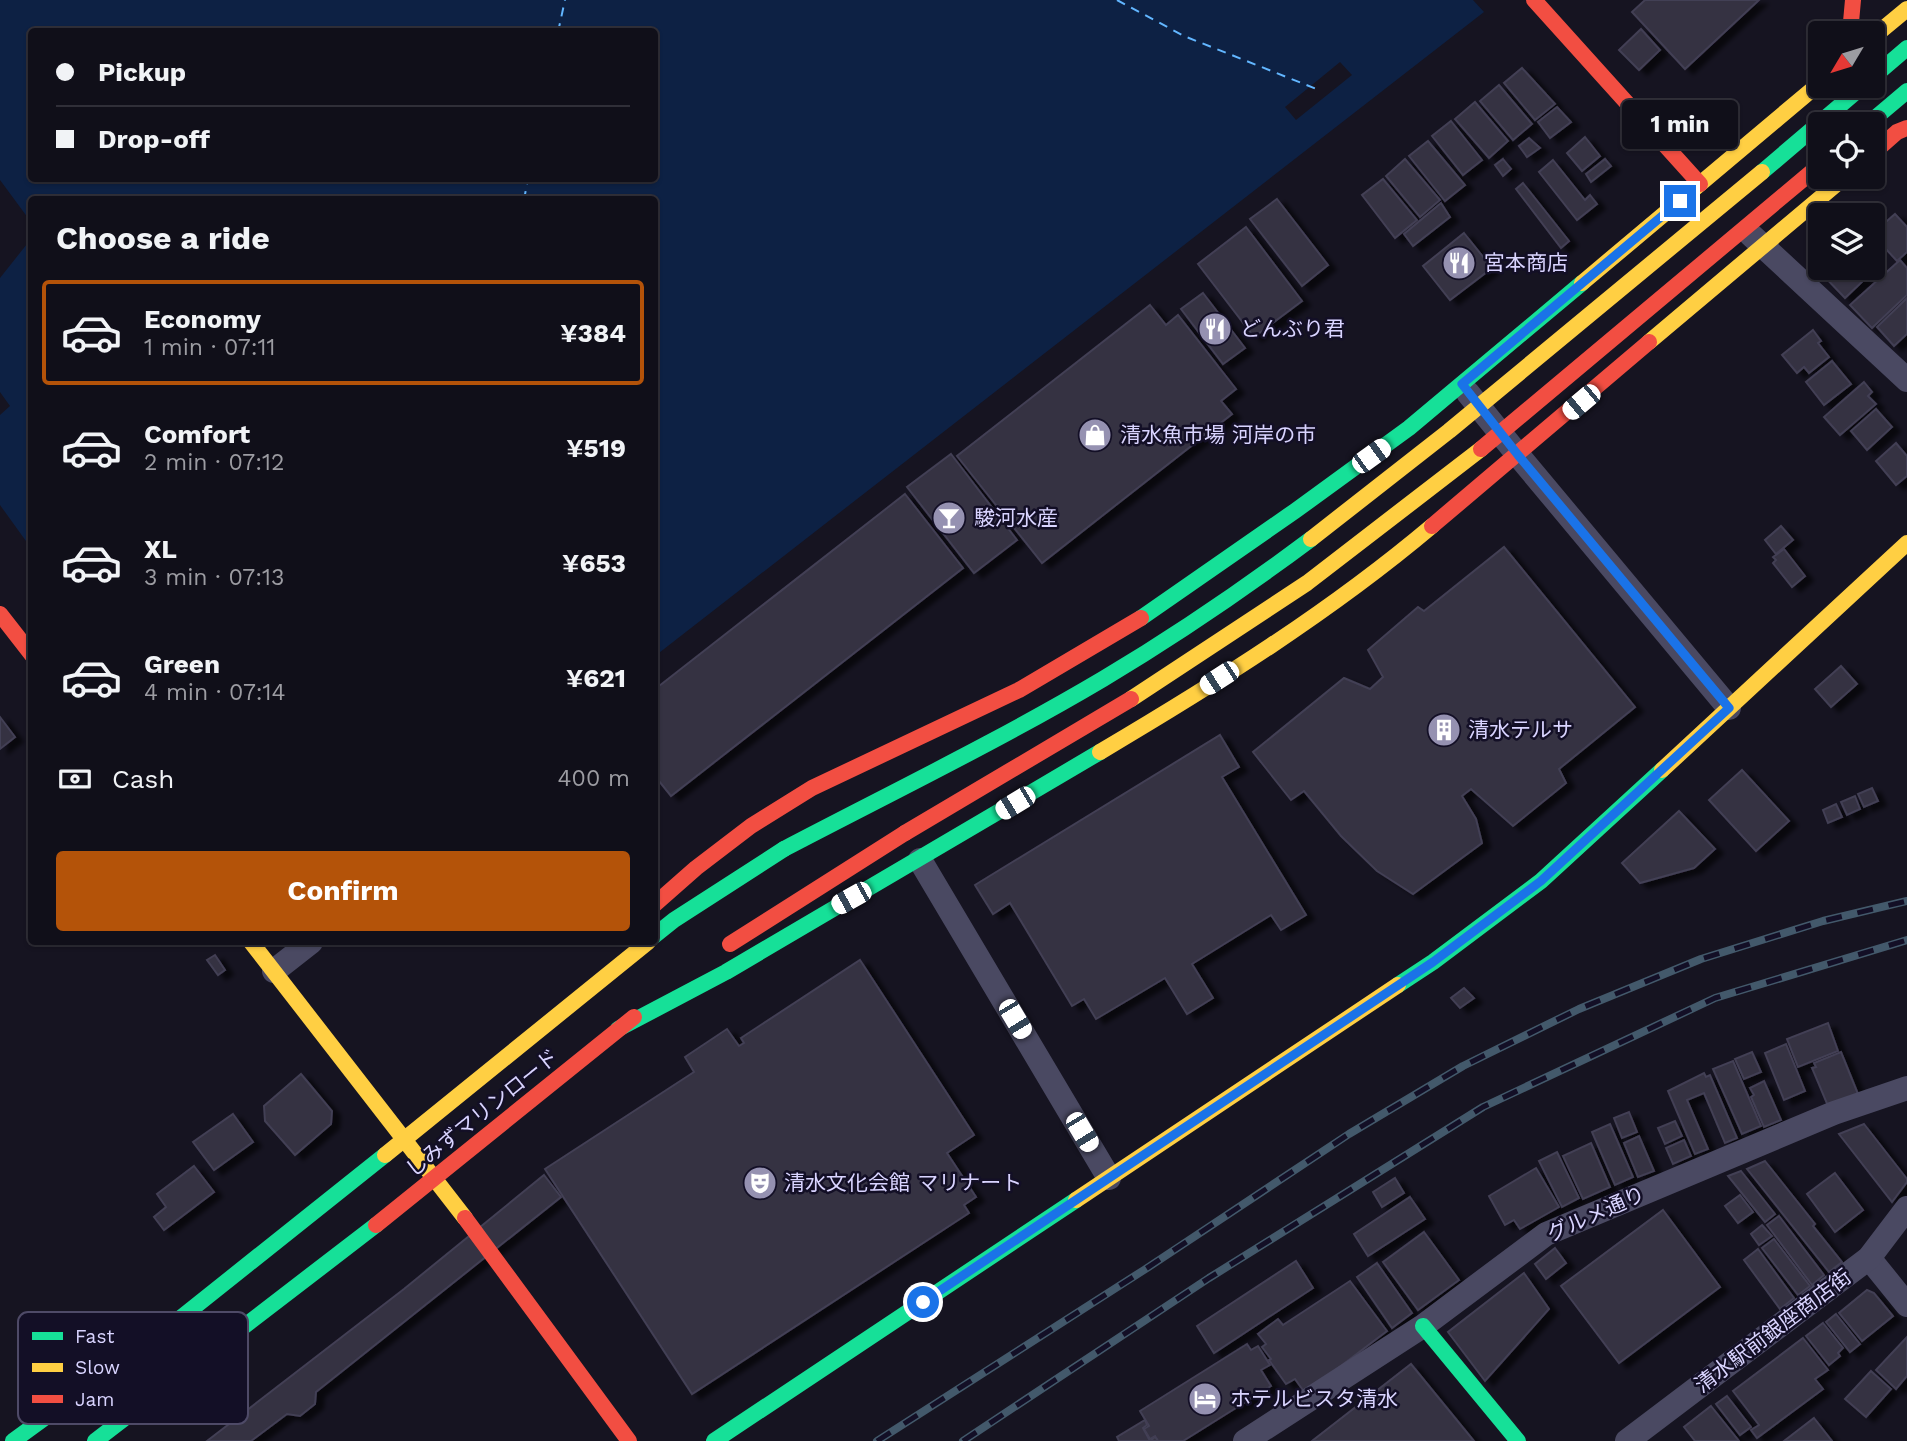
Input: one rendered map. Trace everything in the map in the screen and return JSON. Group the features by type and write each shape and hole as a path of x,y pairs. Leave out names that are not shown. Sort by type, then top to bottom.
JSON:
{"street":[{"path":"1534,0 1700,184 1763,247 1902,366"},
{"path":"1851,21 1853,0"},
{"path":"1885,28 1901,15"},
{"path":"1885,67 1907,48"},
{"path":"1882,112 1907,91"},
{"path":"658,901 751,826 812,788 1019,690 1158,608 1409,428 1808,93"},
{"path":"658,933 784,849 1061,703 1148,652 1291,555 1450,431 1849,98"},
{"path":"1885,143 1897,132 1907,128"},
{"path":"718,954 739,937 905,833 1048,750 1179,669 1307,583 1463,464 1808,175"},
{"path":"618,1029 726,972 920,860 1156,719 1283,637 1394,558 1831,189"},
{"path":"1462,384 1729,708"},
{"path":"714,1441 1433,962 1541,881 1907,543"},
{"path":"0,614 28,650"},
{"path":"920,860 1109,1178"},
{"path":"253,945 436,1178 629,1441"},
{"path":"274,971 307,945"},
{"name":"しみずマリンロード","path":"188,1312 644,945"},
{"path":"532,1036 597,962"},
{"name":"しみずマリンロード","path":"248,1323 436,1178 618,1029 696,970"},
{"name":"グルメ通り","path":"1245,1441 1423,1326 1546,1234 1834,1113 1907,1088"},
{"name":"清水駅前銀座商店街","path":"1627,1441 1869,1258 1907,1208"},
{"path":"1869,1258 1907,1305"},
{"path":"1423,1326 1518,1441"},
{"name":"しみずマリンロード","path":"13,1441 36,1424"},
{"name":"しみずマリンロード","path":"96,1441 118,1424"}],"water":[{"path":"0,0 1473,0 1484,12 658,654 658,196 28,196 28,218 0,180"},
{"path":"28,243 28,544 0,505 0,415 10,406 0,392 0,278"}],"pier":[{"path":"1340,62 1352,75 1296,120 1285,107"}],"building":[{"path":"1645,0 1759,0 1685,69 1632,12"},
{"path":"1641,29 1660,50 1639,70 1619,50"},
{"path":"1522,68 1555,104 1535,120 1504,83"},
{"path":"1499,85 1532,124 1513,140 1480,101"},
{"path":"1475,102 1508,141 1489,158 1455,119"},
{"path":"1557,107 1571,122 1550,138 1538,122"},
{"path":"1451,121 1482,160 1463,175 1432,136"},
{"path":"1585,137 1600,156 1582,171 1567,153"},
{"path":"1529,138 1540,148 1527,157 1519,146"},
{"path":"1428,141 1465,185 1445,201 1409,156"},
{"path":"1405,159 1440,200 1420,217 1386,176"},
{"path":"1503,159 1511,169 1503,176 1495,165"},
{"path":"1605,159 1611,166 1591,182 1586,174"},
{"path":"1553,160 1585,200 1590,195 1597,204 1577,220 1539,172"},
{"path":"1383,179 1417,220 1395,238 1362,195"},
{"path":"1523,183 1569,241 1561,248 1516,189"},
{"path":"1277,199 1328,265 1302,286 1250,219"},
{"path":"1441,203 1450,217 1413,246 1404,234"},
{"path":"1895,214 1907,227 1907,252 1897,261 1885,248 1885,223"},
{"path":"1246,227 1302,301 1254,337 1198,264"},
{"path":"1464,233 1492,268 1450,300 1423,266"},
{"path":"1900,260 1907,268 1907,295 1872,328 1850,305 1878,280 1885,280 1885,274"},
{"path":"1828,280 1864,280 1845,298"},
{"path":"1203,293 1245,348 1223,364 1181,309"},
{"path":"1907,298 1907,334 1894,346 1877,327"},
{"name":"清水魚市場 河岸の市","path":"1150,305 1166,325 1178,315 1236,389 1221,401 1232,414 1042,563 957,456"},
{"path":"1813,330 1821,341 1818,343 1829,357 1809,373 1804,367 1797,373 1782,355"},
{"path":"1832,361 1851,384 1824,405 1806,382"},
{"path":"1864,382 1872,392 1868,396 1876,404 1840,435 1824,417"},
{"path":"1876,409 1892,427 1867,450 1851,431"},
{"path":"1896,443 1907,456 1907,476 1896,485 1876,461"},
{"path":"951,454 1017,540 974,573 907,487"},
{"path":"905,494 963,568 671,796 658,780 658,687"},
{"path":"1781,526 1793,540 1776,554 1765,540"},
{"name":"清水テルサ","path":"1504,547 1635,707 1559,769 1566,783 1513,826 1471,789 1462,796 1476,819 1482,843 1413,894 1377,871 1341,836 1304,791 1291,800 1253,752 1344,678 1370,689 1383,677 1368,650 1418,607 1424,611"},
{"path":"1784,549 1805,576 1792,587 1773,563 1776,560 1773,557"},
{"path":"1841,666 1857,684 1831,707 1815,689"},
{"path":"0,717 15,737 0,749"},
{"path":"1220,735 1239,767 1222,777 1306,915 1281,930 1271,915 1192,964 1213,998 1187,1014 1165,978 1096,1019 1084,999 1072,1006 1010,903 993,914 975,885"},
{"path":"1742,770 1789,821 1756,851 1709,800"},
{"path":"1872,788 1878,801 1864,807 1858,794"},
{"path":"1855,796 1860,809 1847,815 1841,802"},
{"path":"1836,804 1842,817 1828,823 1823,810"},
{"path":"1679,811 1715,849 1694,868 1640,883 1622,863"},
{"path":"215,955 225,970 218,975 207,960"},
{"name":"清水文化会館 マリナート","path":"860,960 974,1135 947,1153 976,1197 964,1205 969,1213 692,1394 545,1169 694,1072 685,1057 727,1029 739,1046 744,1043 741,1038"},
{"path":"1464,988 1474,998 1460,1008 1451,998"},
{"path":"1828,1023 1838,1051 1798,1067 1787,1039"},
{"path":"1786,1044 1805,1091 1784,1100 1765,1053"},
{"path":"1752,1052 1761,1072 1744,1079 1735,1059"},
{"path":"1841,1052 1858,1094 1828,1106 1812,1068 1816,1067 1814,1063"},
{"path":"1733,1061 1761,1126 1742,1134 1713,1069"},
{"path":"1704,1073 1706,1077 1710,1075 1737,1138 1725,1143 1704,1093 1687,1100 1708,1149 1695,1154 1668,1091"},
{"path":"301,1074 332,1111 331,1124 295,1155 265,1121 264,1106"},
{"path":"1764,1081 1781,1120 1764,1127 1750,1088"},
{"path":"1629,1112 1637,1132 1622,1138 1614,1118"},
{"path":"233,1114 253,1142 214,1170 193,1142"},
{"path":"1675,1121 1682,1136 1665,1144 1658,1128"},
{"path":"1610,1124 1633,1177 1615,1185 1592,1132"},
{"path":"1864,1124 1907,1179 1892,1202 1839,1134"},
{"path":"1639,1136 1654,1171 1638,1177 1624,1143"},
{"path":"1684,1140 1691,1156 1673,1164 1666,1148"},
{"path":"1591,1143 1610,1187 1583,1199 1563,1156"},
{"path":"1557,1152 1579,1198 1562,1207 1539,1161"},
{"path":"1765,1161 1842,1262 1829,1272 1747,1169"},
{"path":"194,1166 214,1192 164,1230 154,1217 166,1207 157,1194"},
{"path":"1536,1168 1559,1207 1520,1229 1514,1220 1505,1225 1489,1196"},
{"path":"1741,1171 1775,1214 1765,1222 1728,1176"},
{"path":"1835,1173 1863,1210 1835,1232 1807,1194"},
{"path":"544,1175 561,1197 316,1392 315,1404 300,1416 287,1414 251,1441 207,1441 229,1424 248,1424 248,1409 404,1289"},
{"path":"1395,1178 1404,1193 1382,1207 1373,1192"},
{"path":"1740,1195 1753,1212 1738,1223 1725,1206"},
{"path":"1410,1197 1425,1219 1368,1256 1354,1234"},
{"path":"1663,1210 1720,1287 1619,1363 1561,1286"},
{"path":"1779,1216 1824,1275 1812,1285 1767,1225"},
{"path":"1762,1225 1772,1236 1759,1245 1751,1234"},
{"path":"1424,1232 1459,1280 1418,1310 1383,1262"},
{"path":"1774,1239 1810,1286 1798,1295 1762,1248"},
{"path":"1555,1248 1566,1263 1546,1279 1535,1264"},
{"path":"1758,1249 1794,1298 1780,1309 1744,1260"},
{"path":"1296,1261 1313,1288 1214,1353 1197,1326"},
{"path":"1377,1263 1412,1313 1392,1328 1357,1277"},
{"path":"1524,1273 1549,1309 1485,1381 1448,1332"},
{"path":"1350,1281 1387,1331 1305,1393 1295,1379 1286,1384 1269,1360 1271,1359 1262,1347 1266,1344 1258,1334 1278,1319 1283,1325"},
{"path":"1867,1290 1874,1293 1893,1316 1862,1341 1839,1313"},
{"path":"1836,1314 1860,1344 1850,1352 1826,1322"},
{"path":"1823,1323 1843,1348 1838,1353 1840,1356 1829,1365 1806,1336"},
{"path":"1907,1337 1907,1376 1896,1389 1876,1370"},
{"path":"1803,1338 1828,1370 1815,1379 1823,1389 1757,1438 1751,1430 1759,1425 1733,1391"},
{"name":"ホテルビスタ清水","path":"1247,1344 1251,1350 1258,1346 1270,1365 1261,1370 1271,1386 1183,1441 1158,1441 1155,1436 1150,1439 1144,1429 1149,1426 1140,1411"},
{"path":"1411,1364 1474,1441 1312,1441"},
{"path":"1871,1371 1891,1389 1866,1417 1845,1399"},
{"path":"1727,1396 1751,1427 1740,1435 1716,1404"},
{"path":"1711,1406 1739,1441 1695,1441 1684,1427"},
{"path":"1814,1418 1832,1441 1784,1441"},
{"path":"1145,1420 1147,1425 1143,1428 1150,1441 1119,1441 1117,1437"}],"ferry route":[{"path":"559,28 565,0"},
{"path":"1117,0 1184,36 1319,90"},
{"path":"525,196 527,182"}],"railway":[{"path":"877,1441 1144,1270 1349,1134 1463,1066 1579,1009 1701,959 1823,921 1907,901"},
{"path":"963,1441 1209,1278 1483,1107 1715,998 1907,940"}],"traffic: fast":[{"path":"1885,67 1907,48"},
{"path":"1882,112 1907,91"},
{"path":"1762,172 1849,98"},
{"path":"1141,618 1409,428 1582,283"},
{"path":"784,849 1064,702 1209,612 1311,539"},
{"path":"618,1029 726,972 1100,752"},
{"path":"1398,985 1541,881 1662,770"},
{"path":"658,933 784,849"},
{"path":"188,1312 385,1155"},
{"path":"714,1441 1076,1200"},
{"path":"248,1323 376,1225"},
{"path":"1423,1326 1518,1441"},
{"path":"13,1441 36,1424"},
{"path":"95,1441 117,1424"}],"traffic: slow":[{"path":"1885,27 1907,9"},
{"path":"1582,283 1808,93"},
{"path":"1311,539 1449,431 1762,172"},
{"path":"1649,342 1831,189"},
{"path":"1131,699 1307,583 1481,449"},
{"path":"1100,752 1271,646 1353,588 1432,526"},
{"path":"1662,770 1907,543"},
{"path":"253,945 465,1218"},
{"path":"385,1155 644,945"},
{"path":"1076,1200 1398,985"}],"traffic: jam":[{"path":"1534,0 1700,184"},
{"path":"1851,21 1853,0"},
{"path":"1885,143 1897,132 1907,128"},
{"path":"1481,449 1808,175"},
{"path":"1432,526 1649,342"},
{"path":"0,614 28,650"},
{"path":"658,901 751,826 812,788 1019,690 1141,618"},
{"path":"905,833 1131,699"},
{"path":"730,944 905,833"},
{"path":"376,1225 634,1017"},
{"path":"465,1218 629,1441"}],"place":[{"name":"宮本商店","path":"1459,263"},
{"name":"どんぶり君","path":"1215,329"},
{"name":"清水魚市場 河岸の市","path":"1095,435"},
{"name":"駿河水産","path":"949,518"},
{"name":"清水テルサ","path":"1444,730"},
{"name":"清水文化会館 マリナート","path":"760,1183"},
{"name":"ホテルビスタ清水","path":"1205,1399"}],"route":[{"path":"923,1302 1433,962 1541,881 1729,708 1462,384 1680,201"}]}
